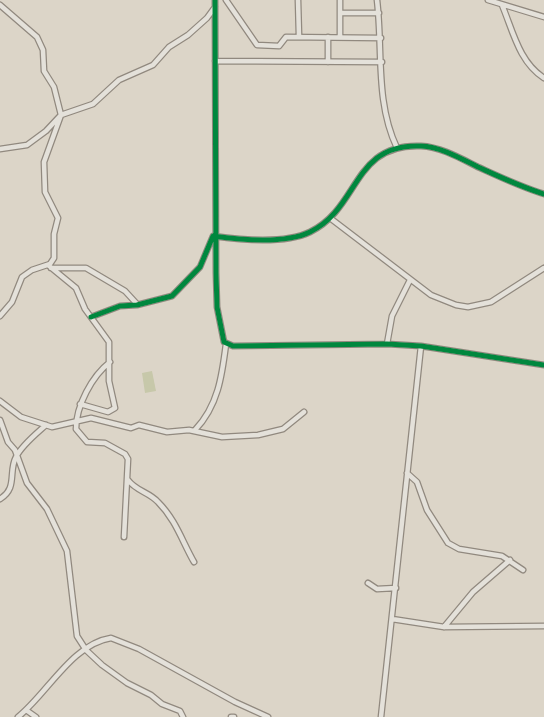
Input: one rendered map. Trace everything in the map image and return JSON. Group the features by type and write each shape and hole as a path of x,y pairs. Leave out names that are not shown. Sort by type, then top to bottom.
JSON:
{"street":[{"path":"195,430 209,412 217,396 226,344 222,339 217,307 215,0"},
{"path":"226,0 257,45 279,46 286,37 299,36 381,38"},
{"path":"298,0 299,36"},
{"path":"340,0 340,37"},
{"path":"377,0 381,38 384,111 397,148"},
{"path":"488,0 544,18"},
{"path":"0,5 37,37 40,43 43,67 54,87 61,115 44,162 46,192 56,211 58,222 54,234 54,258 49,267"},
{"path":"502,5 523,56 534,70 544,78"},
{"path":"0,149 27,145 46,131 61,115 93,104 118,80 153,66 169,46 188,35 207,18 215,7"},
{"path":"340,13 379,13"},
{"path":"328,37 328,62"},
{"path":"215,61 382,62"},
{"path":"91,317 120,306 172,296 200,267 209,250 210,241 213,236 288,238 311,231 330,218 342,205 362,171 378,157 397,148 410,146 437,149 544,194"},
{"path":"330,218 410,280 442,301 456,305 474,306 497,299 544,268"},
{"path":"49,267 76,288 81,304 109,342 109,381 115,406 114,410 101,411 80,404"},
{"path":"0,316 12,302 22,277 32,270 49,267 86,268 125,290 137,304"},
{"path":"387,344 392,316 410,280"},
{"path":"226,344 387,344 421,346 544,365"},
{"path":"381,717 421,346"},
{"path":"110,362 99,373 80,404 76,429 87,442 105,443 127,456 128,480 124,537"},
{"path":"0,401 21,417 56,427 76,420 91,418 131,428 138,425 167,432 195,430 222,437 258,435 284,429 304,412"},
{"path":"0,420 27,483 47,509 66,551 75,629 86,650 127,683 151,695 162,704 180,711 183,717"},
{"path":"0,498 10,490 17,456 46,425"},
{"path":"407,473 417,482 427,510 448,543 459,549 492,553 510,560 523,570"},
{"path":"128,480 136,489 156,499 173,519 194,562"},
{"path":"444,627 473,592 510,560"},
{"path":"368,582 378,589 396,588"},
{"path":"392,619 444,627 544,626"},
{"path":"18,717 61,671 86,650 100,640 116,638 268,717"},
{"path":"26,710 36,717"}],"green space":[{"path":"152,371 156,391 145,393 142,373"}],"cycle path":[{"path":"215,0 216,273 217,307 224,342 233,346 387,344 421,346 544,365"},
{"path":"91,317 120,306 137,305 172,296 200,267 213,236 249,240 276,240 300,236 310,232 326,221 339,208 369,166 382,155 398,148 421,146 443,151 511,182 544,194"}]}
